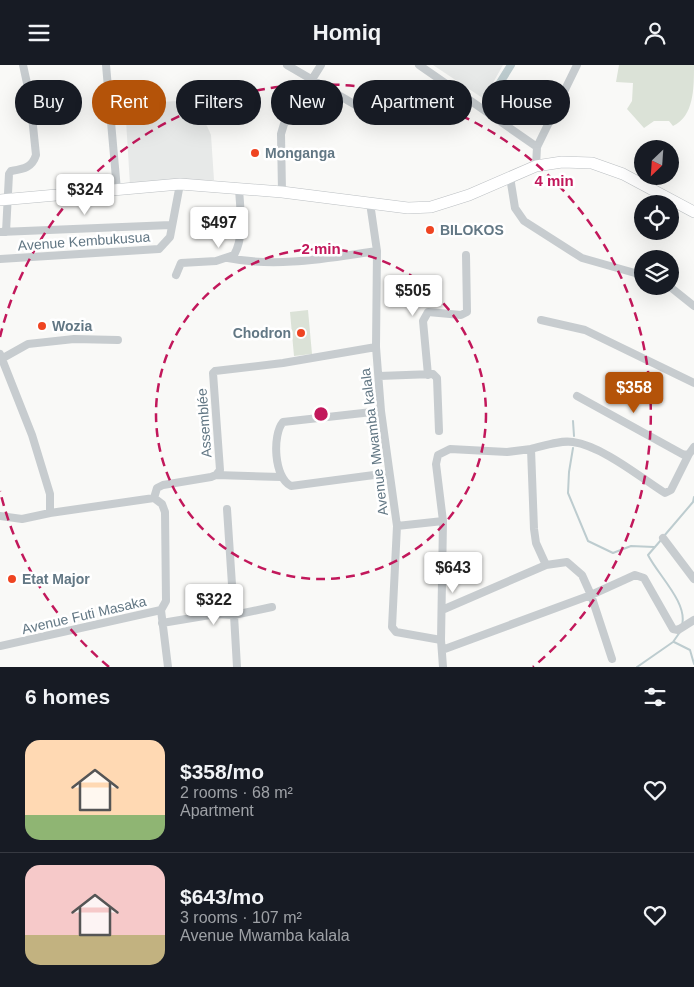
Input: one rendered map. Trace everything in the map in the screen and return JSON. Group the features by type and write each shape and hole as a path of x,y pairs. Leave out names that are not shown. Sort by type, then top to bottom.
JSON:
{"highway":[{"path":"3,200 180,184 282,192 408,208 431,207 469,195 536,166 562,162 592,163 623,174 694,212"}],"street":[{"path":"23,65 30,97 36,155 34,163 29,167 11,171 3,200 3,232 171,225"},
{"path":"106,65 117,190"},
{"path":"287,65 312,80 321,65"},
{"path":"419,65 537,147"},
{"path":"536,166 537,147 578,65"},
{"path":"282,192 281,134 284,125"},
{"path":"510,177 515,208 524,221 582,258 634,273"},
{"name":"Avenue Kembukusua","path":"0,259 159,249 170,237 180,184"},
{"path":"176,275 181,263 216,261 234,255 240,239 239,188"},
{"name":"Avenue Mwamba kalala","path":"370,203 377,251 376,347 378,376 397,526 392,627 396,632 441,640"},
{"path":"228,258 253,263 278,264 377,251"},
{"path":"428,375 423,321 428,312 461,315 467,312 466,255"},
{"path":"679,294 694,306"},
{"path":"541,320 585,330 694,383"},
{"path":"50,513 50,494 32,435 2,356 28,344 74,339 118,341"},
{"name":"Assemblée","path":"154,498 157,488 163,485 216,475 220,470 213,373 215,371 283,363 376,347"},
{"path":"378,376 433,374 437,378 439,431"},
{"path":"577,396 684,455 692,451"},
{"path":"381,411 284,422 277,430 276,438 281,477 286,484 291,486 389,473"},
{"path":"443,667 441,640 443,521 436,464 438,455 450,449 507,452 531,449 557,442 572,442 585,445 617,461 665,493 671,490 692,451"},
{"path":"531,449 534,529 536,543 546,565"},
{"path":"216,475 281,477"},
{"path":"0,516 22,519 50,513 154,498"},
{"name":"Avenue Futi Masaka","path":"0,646 161,610 166,601 165,512 162,504 154,498"},
{"path":"227,509 237,667"},
{"path":"397,526 443,521"},
{"path":"663,538 694,579"},
{"path":"442,610 546,565 567,561 582,575 592,595 612,659"},
{"path":"442,650 592,595 639,575 644,578 673,629 678,630 694,620"},
{"path":"162,623 216,614 234,615 272,607"},
{"path":"161,610 168,667"}],"shaded area":[{"path":"433,65 503,65 495,80 482,80 482,98 472,91 472,80 456,80"},
{"path":"619,65 694,65 693,92 689,109 685,116 673,126 669,121 654,121 644,128 627,109 632,101 633,83 616,82"},
{"path":"176,101 176,125 207,126 211,135 214,180 130,185 126,125 166,125 166,102"},
{"name":"Chodron","path":"308,310 312,354 294,356 290,312"}],"waterway":[{"path":"502,80 511,65"},
{"path":"573,421 574,436"},
{"path":"573,448 568,493 588,541 613,553 631,546 654,547"},
{"path":"664,536 693,502 694,497"},
{"path":"661,540 648,555 677,598 683,616 682,625"},
{"path":"637,667 673,642 680,632"},
{"path":"674,642 690,650 694,664"}],"place":[{"name":"Monganga","path":"255,153"},
{"name":"BILOKOS","path":"430,230"},
{"name":"Wozia","path":"42,326"},
{"name":"Chodron","path":"301,333"},
{"name":"Etat Major","path":"12,579"}]}
